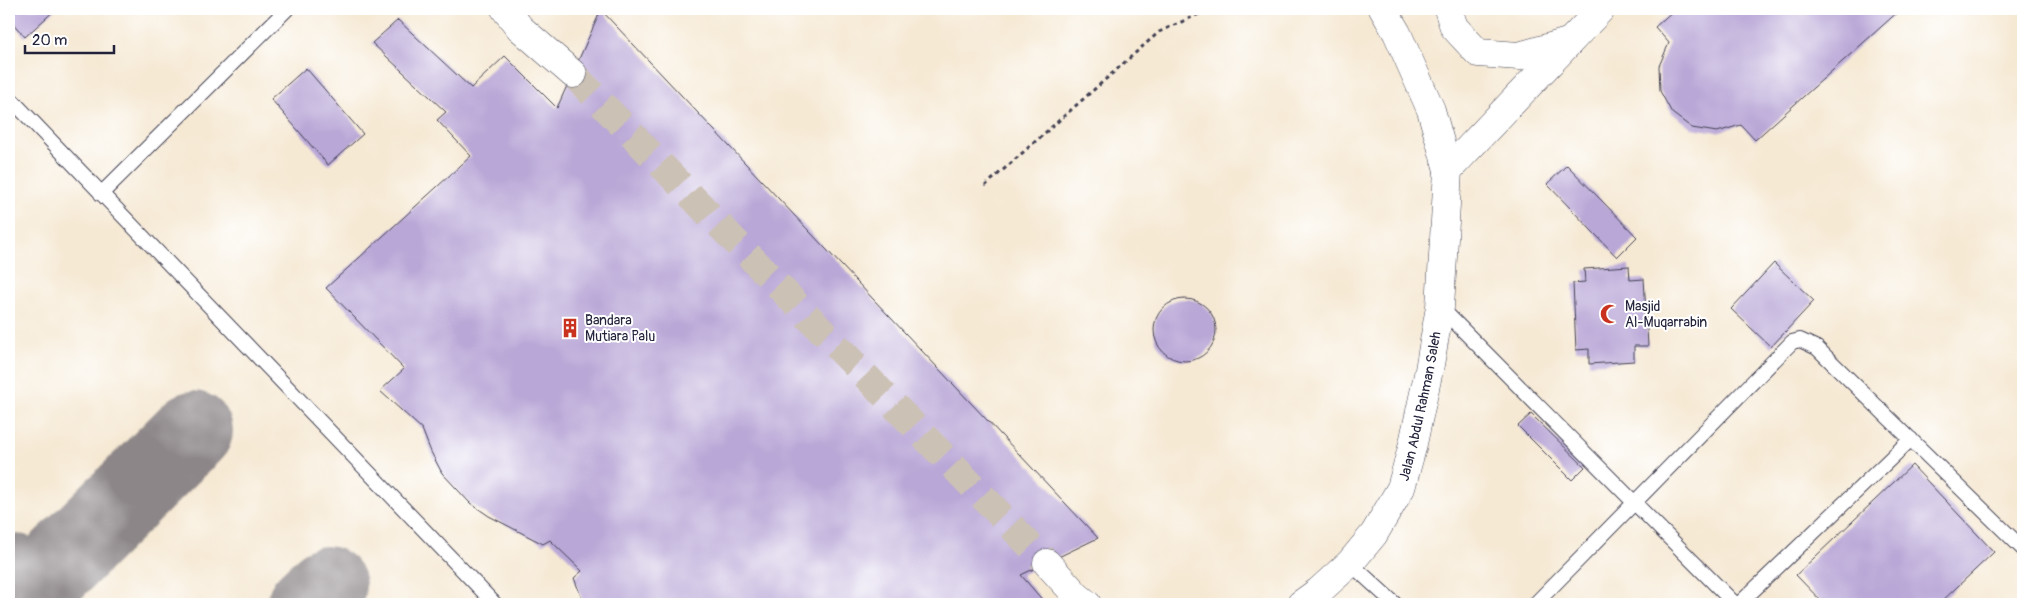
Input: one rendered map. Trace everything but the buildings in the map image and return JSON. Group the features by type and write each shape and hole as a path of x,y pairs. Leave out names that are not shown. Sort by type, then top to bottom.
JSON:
{"street":[{"path":"505,9 520,28 573,74"},
{"name":"Jalan Abdul Rahman Saleh","path":"1301,604 1319,591 1350,563 1374,534 1400,488 1412,448 1440,307 1448,170 1431,110 1397,33 1383,9"},
{"path":"1448,9 1454,27 1478,53 1519,56 1570,42"},
{"path":"1448,170 1601,9"},
{"path":"1047,563 1077,596 1087,604"}],"lane":[{"path":"101,194 287,9"},
{"path":"9,97 495,604"},
{"path":"1440,307 1737,604 1911,439"},
{"path":"1535,604 1792,342 1800,340 1817,348 2023,549"},
{"path":"1350,563 1394,604"}],"path":[{"path":"984,186 1159,32 1210,9"}],"taxiway":[{"path":"9,576 16,574 39,584 193,431"},
{"path":"307,604 326,586"}],"tunnel":[{"path":"573,74 1047,563"}],"place":[{"name":"Masjid Al-Muqarrabin","path":"1610,314"},
{"name":"Bandara Mutiara Palu","path":"570,328"}]}
